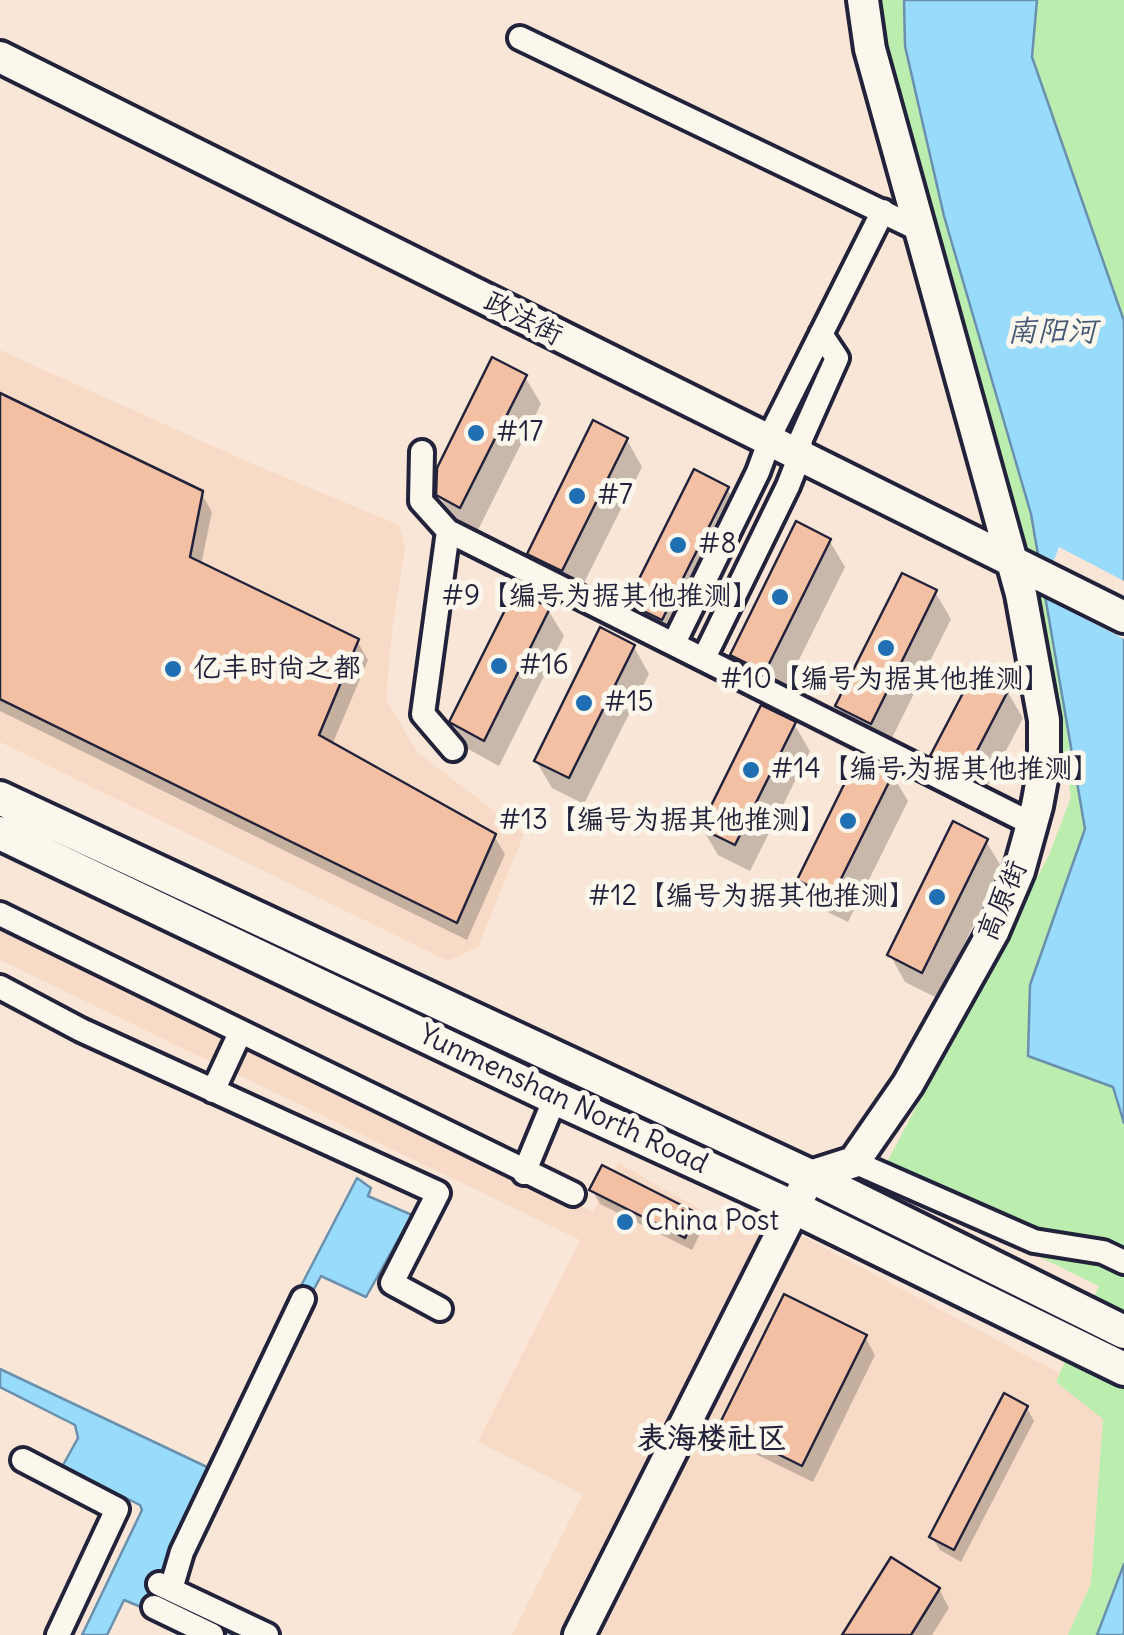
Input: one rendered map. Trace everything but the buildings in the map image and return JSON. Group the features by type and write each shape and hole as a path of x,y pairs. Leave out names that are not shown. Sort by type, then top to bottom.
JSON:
{"main road":[{"name":"Yunmenshan North Road","path":"0,798 810,1176 1124,1332"},
{"name":"Yunmenshan North Road","path":"0,833 793,1207 1124,1369"}],"street":[{"name":"高原街","path":"854,1162 908,1084 993,932 1019,871 1044,768 1044,720 1034,652 1013,562 870,49 863,0"},
{"path":"520,38 920,230"},
{"name":"政法街","path":"0,57 1124,617"},
{"path":"674,643 775,426 883,211"},
{"path":"704,658 799,458 801,439 838,358 821,334"},
{"path":"422,452 421,500 448,531 1032,824"},
{"path":"448,531 423,714 453,748"},
{"path":"0,914 573,1194"},
{"path":"0,987 213,1091 438,1192 392,1283 440,1309"},
{"path":"213,1091 240,1033"},
{"path":"524,1173 555,1098"},
{"path":"579,1635 810,1176 854,1162 1034,1241 1104,1252 1124,1262"},
{"path":"266,1635 165,1586 303,1299"},
{"path":"23,1460 117,1509 58,1635"},
{"path":"154,1608 212,1635"}],"shaded area":[{"name":"亿丰时尚之都","path":"0,350 399,525 405,547 386,700 417,752 524,834 478,947 448,961 0,742"},
{"path":"0,926 593,1212 618,1163 728,1225 737,1201 1059,1373 1056,1382 1103,1418 1091,1583 1068,1635 512,1635 583,1494 478,1442 580,1240 0,960"}],"green space":[{"path":"880,0 1124,0 1124,1635 1068,1635 1091,1583 1103,1419 1056,1382 1099,1286 894,1186 876,1183 1049,855 1071,797 1022,527 951,297 882,25"}],"water":[{"name":"南阳河","path":"904,0 1037,0 1032,57 1124,321 1124,1123 1113,1087 1028,1056 1030,985 1085,829 1031,514 944,216 905,46"},
{"path":"357,1178 371,1188 368,1196 412,1215 366,1297 321,1276 170,1556 163,1593 249,1635 233,1635 164,1602 141,1607 124,1600 107,1635 82,1635 142,1510 140,1505 62,1467 78,1438 75,1425 0,1387 0,1369 207,1467"},
{"path":"1124,1564 1124,1635 1097,1635"}],"pier":[{"path":"1059,547 1124,581 1124,639 1055,603 1047,579"}],"place":[{"name":"#17","path":"476,433"},
{"name":"#7","path":"577,496"},
{"name":"#8","path":"678,545"},
{"name":"#9【编号为据其他推测】","path":"780,597"},
{"name":"#10【编号为据其他推测】","path":"886,648"},
{"name":"#16","path":"499,666"},
{"name":"亿丰时尚之都","path":"173,669"},
{"name":"#15","path":"584,703"},
{"name":"#14【编号为据其他推测】","path":"751,770"},
{"name":"#13【编号为据其他推测】","path":"848,821"},
{"name":"#12【编号为据其他推测】","path":"937,897"},
{"name":"China Post","path":"625,1222"}],"district":[{"name":"表海楼社区","path":"712,1439"}]}
